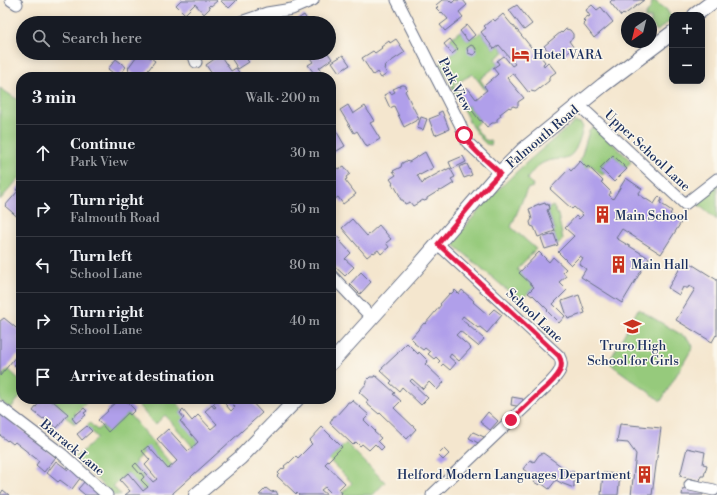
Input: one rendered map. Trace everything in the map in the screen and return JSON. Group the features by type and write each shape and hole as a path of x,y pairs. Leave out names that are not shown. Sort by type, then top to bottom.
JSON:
{"street":[{"path":"256,16 292,9 314,0"},
{"name":"Park View","path":"397,0 460,124 467,142 500,173"},
{"path":"699,12 715,0"},
{"name":"Falmouth Road","path":"336,358 416,269 480,194 523,150 603,85 669,35"},
{"name":"Upper School Lane","path":"579,105 685,204 717,179"},
{"name":"School Lane","path":"432,495 558,375 562,365 562,360 559,356 438,244"},
{"path":"336,280 372,318"},
{"path":"196,495 240,458 292,404"},
{"name":"Barrack Lane","path":"0,407 64,455 107,495"},
{"path":"690,485 714,489"}],"green space":[{"path":"653,0 666,9 669,14 669,21 657,31 657,12 648,12"},
{"path":"460,31 468,41 481,32 494,49 499,45 504,52 495,59 499,64 480,79 487,90 486,91 473,74 453,85 460,97 459,98 466,107 468,105 480,121 474,126 485,140 492,142 491,145 486,144 472,127 440,63 458,49 450,39"},
{"path":"0,88 16,99 16,182 0,200"},
{"path":"575,122 581,123 583,127 576,148 572,154 566,158 542,163 533,171 527,179 533,187 527,189 511,227 536,249 517,269 534,287 520,301 452,243 502,186 553,139"},
{"path":"594,127 631,161 626,168 613,155 600,168 605,173 602,175 591,165 587,168 580,161 589,131"},
{"path":"717,183 717,220 695,202"},
{"path":"553,206 558,215 563,239 558,245 553,231 555,230 547,210"},
{"path":"638,309 687,338 693,347 661,401 609,362"},
{"path":"8,369 16,376 16,402 11,408 0,401 0,378"},
{"path":"58,404 85,404 72,418 76,423 75,424 65,417 61,407"},
{"path":"137,404 178,404 183,410 180,413 198,442 193,447 165,415 155,425"},
{"path":"128,413 172,465 168,469 144,453 135,461 136,463 133,466 144,477 141,480 148,487 143,491 127,473 113,486 121,495 113,495 75,458 97,438 87,426 90,423 97,430 102,426 108,431"},
{"path":"346,443 385,482 373,495 344,495 342,493 352,483 329,460"}],"building":[{"path":"181,0 217,1 208,7 210,8 204,14 195,4 185,14 176,5"},
{"path":"220,0 237,0 229,8"},
{"path":"442,0 449,0 452,3 455,0 463,0 467,5 459,12 463,17 445,31 440,25 448,19 436,8 438,7 436,5"},
{"path":"612,0 644,0 628,12 621,12 621,16 610,2"},
{"path":"517,5 532,24 524,30 509,10"},
{"path":"592,5 597,10 601,7 613,22 594,38 583,24 585,22 583,20 590,16 586,10"},
{"path":"503,14 535,52 534,53 535,54 537,52 545,62 543,64 544,66 548,62 556,72 549,77 549,81 535,92 531,91 529,93 513,73 509,76 507,78 524,98 518,102 518,106 509,107 500,114 501,116 497,119 497,122 492,123 487,127 481,120 480,121 468,105 466,107 458,94 467,87 476,99 487,90 484,86 498,74 493,68 499,64 497,61 504,56 512,66 515,64 499,45 494,49 481,32 486,28 484,26 493,19 495,21"},
{"path":"467,25 475,35 468,41 460,31"},
{"path":"566,29 570,30 573,34 573,38 569,41 574,48 564,56 558,51 551,54 544,46"},
{"path":"396,39 405,52 384,66 387,74 381,78 377,72 373,75 362,58 373,51 375,53 389,41 390,43"},
{"path":"450,39 458,49 452,54 444,44"},
{"path":"471,45 475,47 477,52 473,55 468,53 467,48"},
{"path":"343,55 350,65 339,72 332,62"},
{"path":"115,60 126,67 122,72 112,72 108,69"},
{"path":"134,60 155,61 147,72 131,72 128,68"},
{"path":"213,60 223,60 231,71 236,68 239,72 211,72 206,65"},
{"path":"232,60 247,60 249,62 238,69"},
{"path":"312,60 331,60 319,68 322,72 313,72 308,65 313,62"},
{"path":"402,85 406,86 407,89 405,91 419,119 404,127 394,106 390,108 384,95 390,92 391,94 395,92 393,89"},
{"path":"348,105 353,114 365,106 374,121 370,123 380,139 367,147 357,131 354,133 340,110"},
{"path":"442,111 449,129 435,135 429,119 439,115 438,113"},
{"path":"421,117 427,119 423,130 417,128"},
{"path":"336,131 345,146 336,152"},
{"path":"425,152 433,168 420,175 417,175 422,184 424,181 450,168 455,177 451,179 454,183 427,198 427,200 423,200 413,206 410,202 405,204 403,200 401,200 390,179 396,175 393,171 401,167 402,163 406,161 409,162"},
{"path":"613,155 627,169 614,182 600,168"},
{"path":"463,156 466,162 452,169 449,162"},
{"path":"580,161 587,168 588,166 603,181 601,182 611,192 609,195 613,199 626,178 642,189 638,194 654,204 659,196 662,199 660,203 672,211 670,214 682,221 661,254 622,229 616,238 649,258 622,303 581,277 586,269 579,264 583,258 580,256 571,265 558,252 574,236 565,228 576,216 579,219 583,215 574,207 572,209 550,189 569,169 571,171"},
{"path":"467,164 472,175 464,178 459,167"},
{"path":"344,166 350,174 345,180 356,194 343,204 338,197 336,198 336,169"},
{"path":"16,193 16,216 5,206"},
{"path":"545,203 546,205 548,204 549,209 547,210 555,231 538,237 534,227 531,226 530,222 532,219 529,209"},
{"path":"352,219 367,236 379,225 391,239 386,243 389,247 381,254 378,250 367,257 342,228"},
{"path":"554,234 558,245 545,249 541,238"},
{"path":"336,236 351,253 345,259 354,267 345,276 336,268"},
{"path":"539,252 549,262 553,257 566,269 563,272 566,276 559,282 567,290 553,304 565,316 559,323 533,295 532,296 528,293 534,287 519,273"},
{"path":"685,260 717,280 717,336 716,335 712,342 676,320 695,289 689,286 688,288 683,287 679,295 668,288"},
{"path":"361,272 371,282 360,294 350,284"},
{"path":"455,290 459,294 462,290 488,315 494,309 502,315 487,333 463,316 461,319 484,339 478,346 460,331 456,335 471,348 459,361 451,354 449,357 456,363 450,370 443,364 441,366 438,363 440,361 436,357 434,359 428,354 430,352 425,348 423,350 414,343 415,342 411,338 424,323 425,324 450,293 451,294"},
{"path":"579,295 585,313 568,319 562,301"},
{"path":"4,318 16,328 16,356 0,376 0,321"},
{"path":"407,343 428,361 425,364 444,382 437,390 429,382 423,389 412,379 410,381 428,398 421,405 402,387 399,391 390,383 392,381 380,370"},
{"path":"375,375 395,393 393,394 401,401 394,408 416,429 407,439 380,413 379,414 366,403 368,400 359,392 367,383 367,380"},
{"path":"512,397 523,399 522,407 511,405"},
{"path":"352,400 369,415 364,420 381,438 378,441 384,447 381,450 375,444 369,450 362,444 360,446 356,442 353,445 330,423 334,416 336,416 348,402"},
{"path":"38,404 56,404 68,414 57,428 33,411"},
{"path":"114,404 129,404 135,410 130,415 128,413 108,432 98,420 108,411 107,410"},
{"path":"213,404 225,404 231,411 235,407 232,404 254,404 262,413 173,493 173,495 125,495 130,491 120,480 128,473 143,491 148,487 141,480 144,477 133,466 136,463 153,482 157,479 145,465 150,460 142,451 148,446 168,469 177,461 157,439 168,429 188,451 198,442 180,421 184,418 180,413 183,410 192,421 198,415 211,429 217,424 205,411 212,405 214,408 216,407"},
{"path":"84,408 87,411 84,413 86,415 76,423 72,418"},
{"path":"488,412 498,421 490,430 480,422"},
{"path":"0,413 56,457 44,472 36,465 39,461 15,442 13,444 0,435"},
{"name":"Helford Modern Languages Department","path":"620,424 661,428 652,495 631,495 636,454 628,443 617,442"},
{"path":"87,426 92,431 82,440 77,434"},
{"path":"322,427 342,447 325,464 345,483 339,489 342,493 340,495 333,495 325,487 321,490 327,495 296,494 277,476 279,474 278,473 283,468 284,469 284,466 296,456 298,458 312,444 309,441"},
{"path":"473,432 484,437 480,444 469,438"},
{"path":"687,448 705,452 703,464 707,465 704,476 701,476 700,481 680,476"},
{"path":"444,449 449,454 443,460 438,455"},
{"path":"543,453 568,471 574,472 574,488 556,480 549,489 541,483 539,485 534,482 536,479 523,469 530,460 534,462 539,455"},
{"path":"56,461 68,470 70,467 81,477 72,489 60,480 58,482 47,473"},
{"path":"603,473 620,474 618,495 601,495"},
{"path":"85,481 101,495 85,495 78,489"},
{"path":"266,488 271,492 276,491 278,495 259,495"},
{"path":"683,489 703,493 703,495 682,495"},
{"path":"3,490 9,495 0,495"}],"place":[{"name":"Hotel VARA","path":"520,54"},
{"name":"Main School","path":"602,215"},
{"name":"Main Hall","path":"618,264"},
{"name":"Truro High School for Girls","path":"633,326"},
{"name":"Helford Modern Languages Department","path":"644,474"}],"route":[{"path":"464,135 467,142 500,173 480,194 438,244 562,360 562,365 558,375 511,420"}]}
